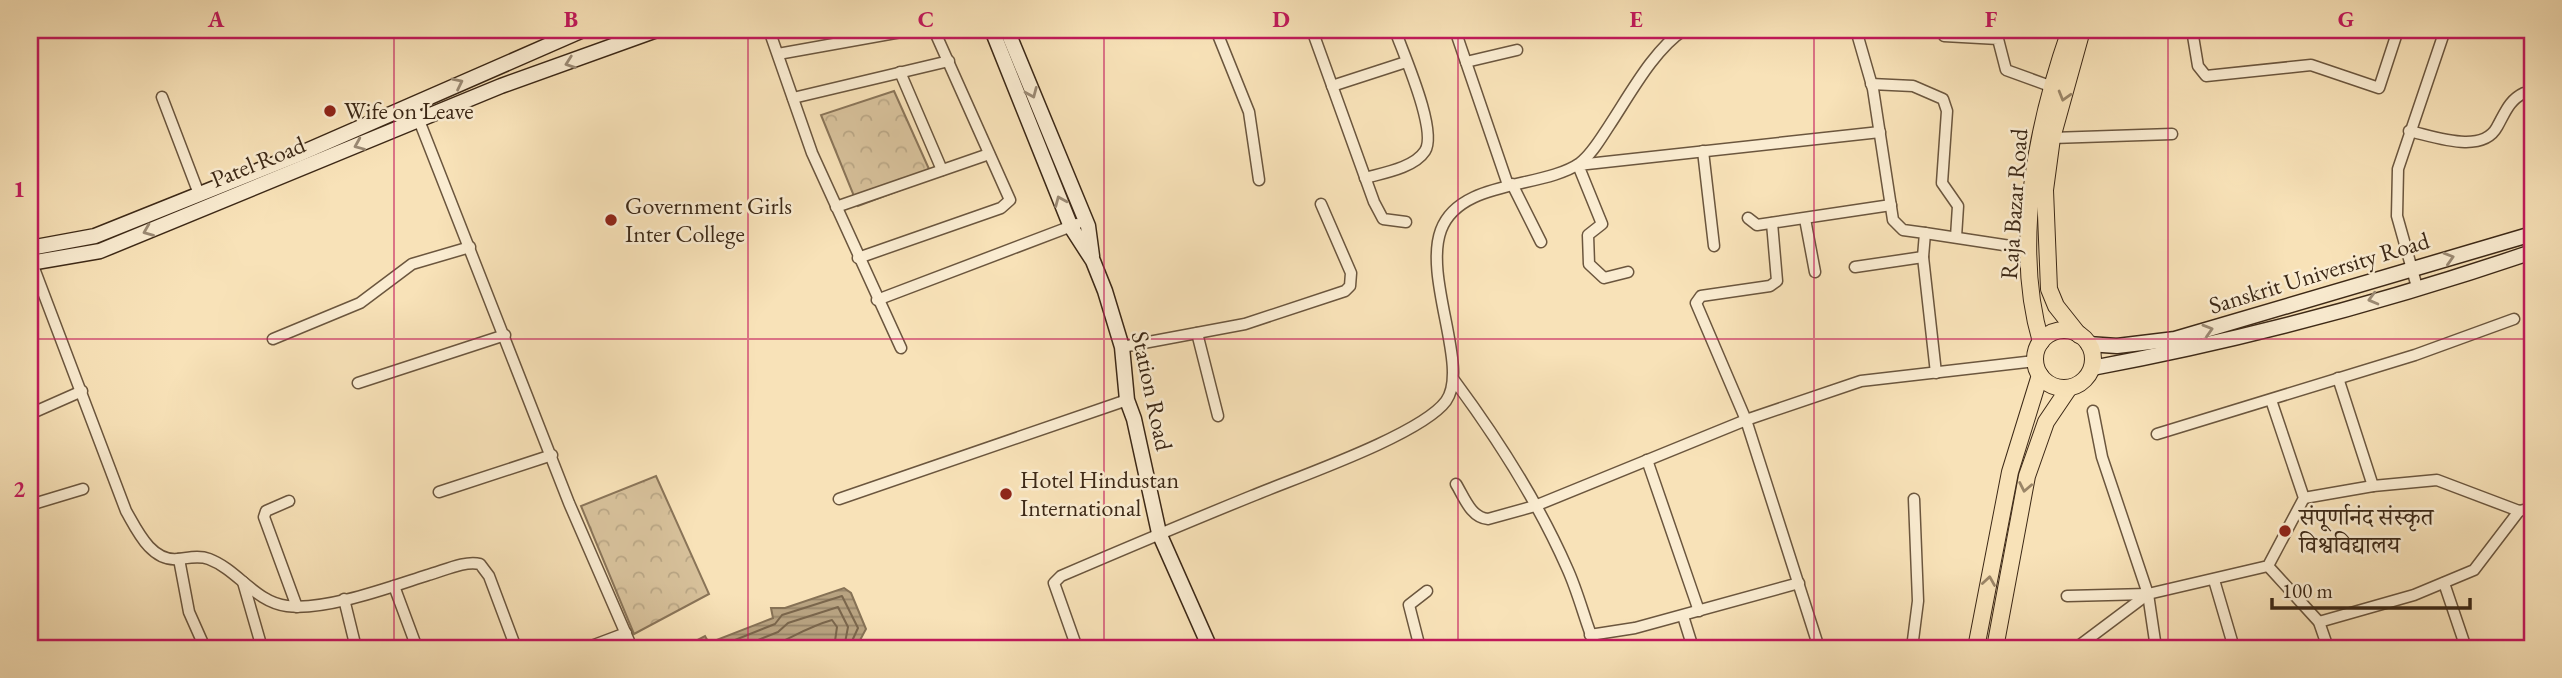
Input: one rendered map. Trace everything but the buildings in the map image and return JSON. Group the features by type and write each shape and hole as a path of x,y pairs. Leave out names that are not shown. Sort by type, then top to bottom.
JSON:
{"main road":[{"name":"Raja Bazar Road","path":"2041,342 2030,293 2030,248 2039,132 2050,86 2070,30"},
{"name":"Raja Bazar Road","path":"2082,30 2052,138 2045,190 2047,273 2056,306 2084,339"},
{"path":"1976,648 2041,342 2059,331 2084,339 2093,360 2092,368 2084,380 2069,388 2046,422 2025,489 1995,648"},
{"path":"2037,368 2053,386 2069,388"},
{"path":"2017,448 2035,454"}],"street":[{"name":"Patel Road","path":"30,248 95,236 413,105 501,63 583,30"},
{"name":"Patel Road","path":"31,263 100,251 419,119 657,30"},
{"path":"769,30 812,153 901,348"},
{"path":"778,54 912,30"},
{"path":"858,258 1008,204 1009,195 934,30"},
{"name":"Station Road","path":"992,30 1013,89 1071,226 1093,261"},
{"name":"Station Road","path":"1007,30 1086,220 1093,261 1122,346 1127,400 1134,419 1159,533 1210,648"},
{"path":"1216,30 1249,112 1259,180"},
{"path":"1312,30 1365,178 1383,219 1406,222"},
{"path":"1365,178 1407,165 1418,158 1428,144 1429,135 1395,30"},
{"path":"1455,30 1510,185 1541,242"},
{"path":"1578,165 1601,137 1638,82 1675,36 1684,30"},
{"path":"1856,30 1871,84 1893,220 1903,230 2030,248"},
{"path":"2192,30 2198,66 2206,76 2311,65 2327,68 2379,88 2398,30"},
{"path":"2417,287 2397,216 2398,169 2445,30"},
{"path":"1944,36 1998,39 2006,70 2050,86"},
{"path":"1466,62 1517,50"},
{"path":"793,97 949,61"},
{"path":"1332,86 1406,62"},
{"path":"900,72 942,170"},
{"path":"1871,84 1913,86 1944,99 1947,111 1942,183 1958,206 1956,237"},
{"path":"2409,131 2457,141 2484,139 2493,134 2512,100 2524,93"},
{"path":"162,97 199,194"},
{"path":"413,105 569,503 632,648"},
{"path":"1596,648 1568,569 1535,506 1486,423 1454,380 1437,275 1436,249 1441,228 1450,215 1464,204 1510,185 1560,173 1578,165 1880,132"},
{"path":"2052,138 2172,134"},
{"path":"1703,151 1714,246"},
{"path":"836,206 989,154"},
{"path":"1578,165 1602,224 1588,235 1589,264 1604,278 1628,272"},
{"path":"1122,346 1282,314 1324,300 1350,286 1351,273 1321,204"},
{"path":"1748,218 1757,225 1891,205"},
{"path":"1805,219 1815,272"},
{"path":"877,300 1086,220"},
{"path":"1772,223 1777,276 1774,284 1701,296 1696,303 1746,420 1819,648"},
{"path":"1926,233 1923,257 1936,373"},
{"name":"Sanskrit University Road","path":"2084,339 2118,346 2175,339 2532,233"},
{"path":"95,236 100,251"},
{"path":"273,339 360,303 412,264 470,247"},
{"path":"30,248 31,263 126,510 139,534 165,559 209,559 275,604 296,607 344,599 452,568 480,564 489,576 515,646 500,648"},
{"name":"Sanskrit University Road","path":"2092,368 2214,342 2446,281 2532,252"},
{"path":"1856,267 1923,257"},
{"path":"2157,434 2415,355 2514,319"},
{"path":"1197,333 1217,416"},
{"path":"358,383 505,335"},
{"path":"2118,346 2122,362"},
{"path":"1456,484 1472,510 1481,519 1489,519 1535,506 1746,420 1861,381 1936,373 2037,368"},
{"path":"2338,378 2373,486"},
{"path":"1077,648 1054,583 1061,576 1409,429 1441,407 1454,380"},
{"path":"30,414 82,391"},
{"path":"839,499 1127,400"},
{"path":"2067,596 2148,594 2268,566 2304,498 2271,400"},
{"path":"2093,411 2102,457 2148,594 2155,648"},
{"path":"439,492 552,455"},
{"path":"1647,460 1699,611"},
{"path":"2304,498 2373,486 2437,480 2519,511 2532,508"},
{"path":"30,505 83,489"},
{"path":"1912,648 1918,601 1914,499"},
{"path":"289,501 266,511 264,517 296,607"},
{"path":"2319,622 2414,595 2474,570 2519,511"},
{"path":"179,559 189,612 205,648"},
{"path":"2268,566 2319,622 2328,648"},
{"path":"2214,580 2234,648"},
{"path":"243,582 262,648"},
{"path":"1590,635 1635,628 1799,583"},
{"path":"2444,583 2466,648"},
{"path":"394,586 417,648"},
{"path":"1420,648 1409,605 1427,592"},
{"path":"2076,648 2148,594"},
{"path":"344,599 356,648"},
{"path":"1683,616 1693,648"},
{"path":"586,648 626,633"}],"green space":[{"path":"894,91 933,178 858,206 821,115"},
{"path":"656,476 709,594 634,634 581,506"}],"water":[{"path":"844,588 851,593 866,629 859,642 862,648 682,648 705,636 709,643 773,618 771,608 785,608"}],"place":[{"name":"Wife on Leave","path":"330,111"},
{"name":"Government Girls Inter College","path":"611,220"},
{"name":"Hotel Hindustan International","path":"1006,494"},
{"name":"संपूर्णानंद संस्कृत विश्वविद्यालय","path":"2285,531"}]}
